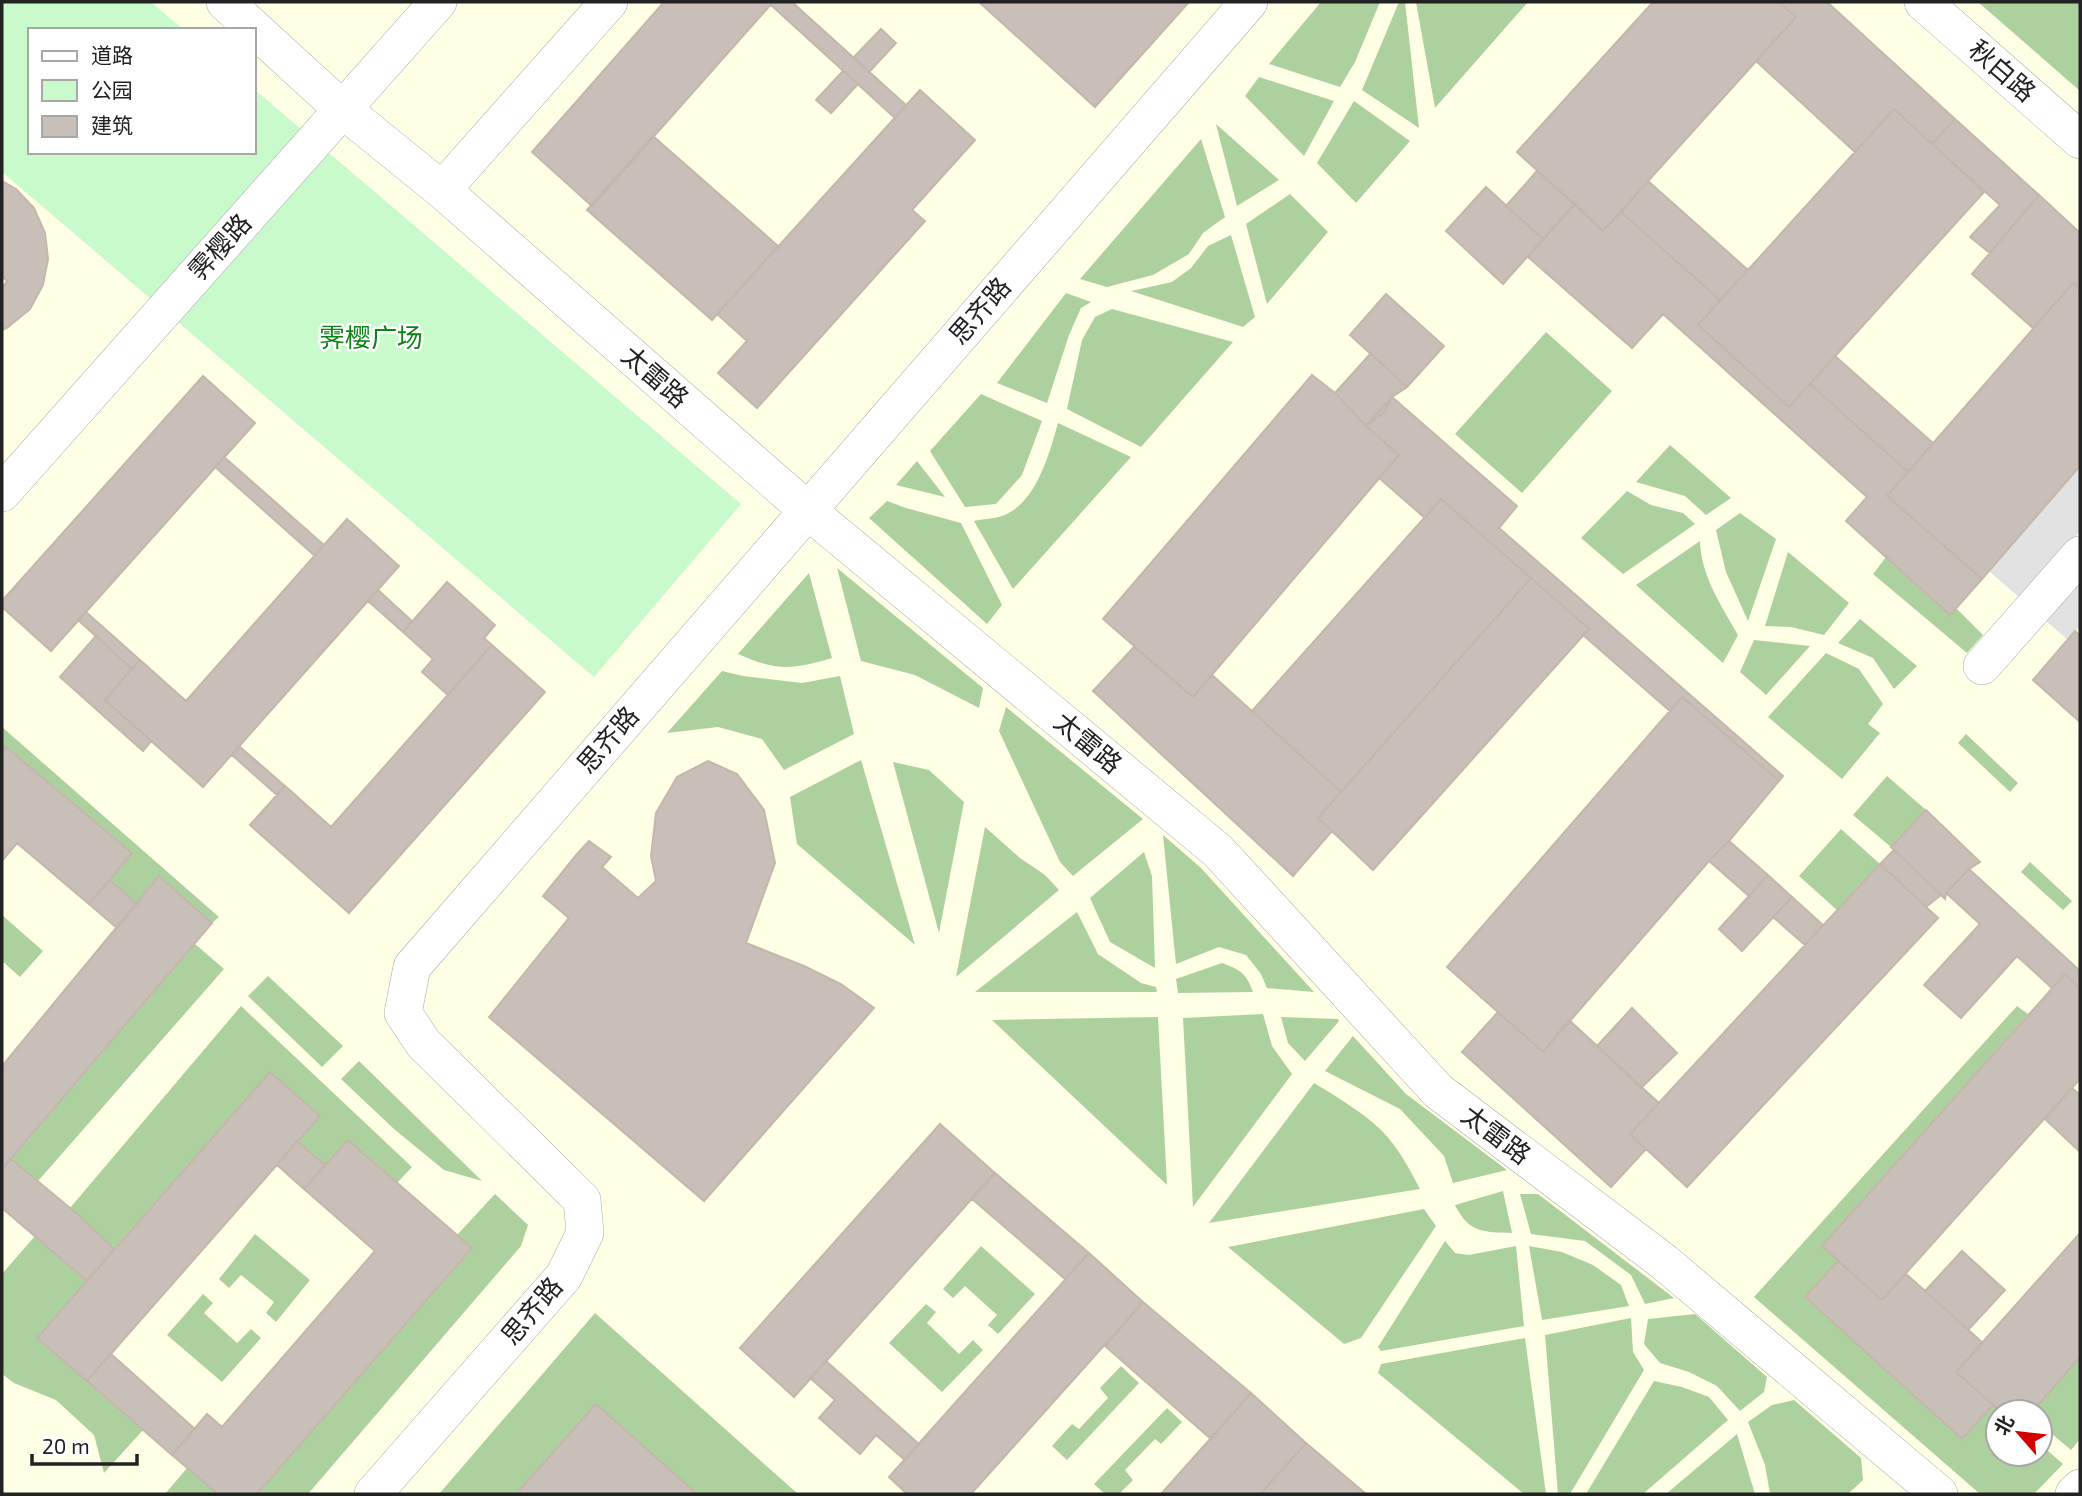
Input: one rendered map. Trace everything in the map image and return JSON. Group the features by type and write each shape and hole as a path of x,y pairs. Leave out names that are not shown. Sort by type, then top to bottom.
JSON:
{"lane":[{"name":"太雷路","path":"225,2 253,28"},
{"name":"霁樱路","path":"2,493 438,2"},
{"path":"442,190 609,2"},
{"name":"思齐路","path":"373,1494 564,1276 585,1233 582,1200 423,1043 403,1013 412,967 1249,2"},
{"name":"秋白路","path":"1923,2 2080,140"},
{"name":"太雷路","path":"256,30 342,109 442,190 807,510 1218,851 1438,1091 1664,1262 1939,1494"},
{"path":"1982,666 2080,555"},
{"path":"2074,1494 2080,1488"}],"shaded area":[{"path":"2,2 2080,2 2080,1494 2,1494"},
{"path":"2080,466 2080,531 2021,599 1989,571"},
{"path":"2080,580 2080,626 2068,640 2045,620"}],"green space":[{"name":"霁樱广场","path":"2,2 151,2 182,28 28,28 28,154 256,154 256,91 741,504 594,677 2,172"},
{"path":"1321,2 1380,2 1355,62 1340,87 1269,64"},
{"path":"1399,2 1405,2 1419,128 1362,90"},
{"path":"1416,2 1528,2 1435,108"},
{"path":"1978,2 2080,2 2080,91"},
{"path":"1259,77 1334,101 1304,156 1245,96"},
{"path":"1354,101 1410,141 1356,203 1317,163"},
{"path":"1216,124 1279,180 1237,206"},
{"path":"1201,139 1225,217 1203,233 1189,254 1153,275 1107,287 1080,279"},
{"path":"1290,194 1328,232 1267,304 1246,224"},
{"path":"1231,235 1255,317 1243,327 1131,291 1172,282 1191,268 1208,246"},
{"path":"1066,293 1091,302 1081,308 1069,335 1047,403 997,383"},
{"path":"1112,309 1233,342 1141,447 1067,409 1082,340 1095,317"},
{"path":"1546,332 1612,391 1522,493 1455,434"},
{"path":"981,394 1042,421 1022,475 996,504 965,507 930,451"},
{"path":"1058,423 1131,457 1013,589 974,521 1002,516 1024,501 1039,477"},
{"path":"1670,445 1731,498 1706,515 1685,496 1636,482"},
{"path":"917,461 945,497 896,485"},
{"path":"1627,491 1651,505 1683,513 1695,524 1623,574 1581,538"},
{"path":"887,501 961,523 1002,605 987,624 869,518"},
{"path":"1740,513 1776,539 1748,621 1726,572 1716,530"},
{"path":"1700,541 1708,578 1738,635 1723,663 1636,585"},
{"path":"1788,552 1849,603 1824,635 1791,627 1765,626"},
{"path":"1886,557 1949,614 1956,608 1983,635 1967,653 1873,574"},
{"path":"837,568 983,688 979,708 915,675 861,661"},
{"path":"809,573 832,658 784,667 738,654"},
{"path":"1860,619 1917,666 1894,689 1873,658 1838,643"},
{"path":"1754,640 1810,646 1766,695 1740,672"},
{"path":"1826,653 1859,669 1883,704 1868,724 1880,733 1842,779 1768,717"},
{"path":"722,671 802,683 840,676 854,734 784,770 762,739 718,727 667,733"},
{"path":"1006,707 1143,819 1073,876 1060,862 999,731"},
{"path":"2,727 219,917 212,923 159,876 137,904 110,880 131,853 6,747 2,751"},
{"path":"1966,734 2018,783 2010,792 1958,743"},
{"path":"861,760 915,945 797,844 790,797"},
{"path":"893,762 929,770 964,802 939,933"},
{"path":"1887,776 1926,810 1891,847 1853,815"},
{"path":"985,827 1020,858 1045,875 1059,890 956,977"},
{"path":"1841,829 1880,864 1837,910 1799,876"},
{"path":"1163,835 1201,868 1314,992 1267,988 1261,974 1246,955 1219,947 1176,964"},
{"path":"1144,852 1152,876 1155,968 1110,942 1090,898"},
{"path":"2030,862 2072,901 2063,910 2021,872"},
{"path":"1077,912 1098,954 1141,983 1156,987 1157,992 975,992"},
{"path":"2,915 43,951 20,977 2,961"},
{"path":"194,943 224,969 38,1181 11,1159"},
{"path":"1222,963 1242,973 1253,992 1178,993 1176,979"},
{"path":"268,976 343,1046 322,1067 248,996"},
{"path":"241,1006 412,1167 397,1183 348,1140 325,1165 297,1141 320,1116 270,1072 114,1249 70,1208"},
{"path":"2017,1006 2028,1014 1823,1246 1838,1261 1805,1297 1962,1439 1984,1415 1984,1468 2054,1468 2054,1456 2063,1464 2034,1494 1980,1494 1754,1297"},
{"path":"1263,1014 1272,1046 1292,1074 1193,1207 1183,1018"},
{"path":"1158,1017 1167,1185 992,1020"},
{"path":"1281,1017 1339,1021 1305,1061 1288,1043"},
{"path":"1353,1036 1406,1094 1507,1170 1453,1183 1444,1156 1400,1109 1325,1071"},
{"path":"359,1061 482,1181 444,1170 394,1129 341,1079"},
{"path":"1314,1083 1357,1110 1381,1130 1398,1151 1420,1189 1209,1223"},
{"path":"1503,1191 1512,1233 1478,1229 1466,1221 1455,1205"},
{"path":"495,1194 528,1225 521,1246 308,1494 257,1494 472,1249 457,1235"},
{"path":"1520,1194 1538,1194 1674,1298 1645,1304 1631,1275 1585,1241 1531,1234"},
{"path":"1424,1209 1436,1226 1361,1338 1344,1344 1228,1247"},
{"path":"255,1234 310,1280 276,1322 266,1313 274,1302 241,1275 229,1288 219,1279"},
{"path":"35,1236 87,1281 37,1338 143,1430 104,1473 94,1435 56,1400 14,1383 2,1374 2,1274"},
{"path":"1445,1241 1455,1253 1469,1255 1516,1246 1524,1326 1381,1351 1378,1347"},
{"path":"981,1246 1035,1294 998,1334 988,1325 997,1315 965,1286 953,1298 943,1289"},
{"path":"1529,1246 1562,1252 1593,1265 1621,1285 1629,1306 1542,1320"},
{"path":"203,1294 213,1303 204,1313 237,1343 251,1329 261,1338 222,1382 167,1335"},
{"path":"926,1304 936,1312 927,1323 959,1354 973,1340 983,1350 942,1392 889,1343"},
{"path":"595,1313 798,1494 697,1494 596,1405 516,1494 439,1494"},
{"path":"1695,1314 1767,1377 1764,1392 1740,1411 1717,1386 1689,1372 1660,1363 1644,1344 1648,1319"},
{"path":"1631,1318 1633,1352 1644,1370 1570,1494 1558,1494 1545,1335"},
{"path":"1525,1338 1546,1494 1524,1494 1378,1373 1381,1364"},
{"path":"2080,1357 2080,1439 2071,1450 2054,1436 2054,1398 2044,1398"},
{"path":"1121,1366 1139,1383 1067,1460 1052,1446 1072,1424 1079,1429 1108,1398 1100,1388"},
{"path":"1654,1381 1709,1397 1728,1420 1643,1494 1586,1494"},
{"path":"1794,1400 1861,1458 1863,1480 1848,1494 1770,1494 1765,1465 1748,1422 1772,1405"},
{"path":"1167,1408 1182,1422 1161,1444 1155,1439 1125,1470 1133,1480 1119,1494 1105,1494 1094,1484"},
{"path":"1737,1434 1755,1494 1666,1494"},
{"path":"187,1468 218,1494 165,1494"}],"building":[{"path":"664,2 773,2 592,206 532,152"},
{"path":"792,2 906,105 895,118 770,4"},
{"path":"979,2 1189,2 1095,107"},
{"path":"1653,2 1779,2 1796,17 1603,231 1517,152"},
{"path":"1779,2 1827,2 1955,119 1932,144 1894,109 1855,152 1756,61 1796,17"},
{"path":"881,29 896,43 869,72 853,58"},
{"path":"843,71 858,84 831,113 816,100"},
{"path":"920,90 975,140 912,210 925,221 757,408 718,373 747,341 717,314"},
{"path":"1894,109 1984,192 1789,407 1698,325"},
{"path":"1955,119 2039,195 1990,253 1970,237 2000,205 1932,144"},
{"path":"653,136 778,246 712,320 587,210"},
{"path":"1537,171 1575,204 1543,239 1506,206"},
{"path":"2,181 16,189 34,208 45,233 48,259 43,285 30,309 2,330 2,288 7,281 2,276"},
{"path":"1648,181 1748,270 1720,300 1621,212"},
{"path":"1486,187 1543,239 1503,284 1446,231"},
{"path":"2039,195 2080,233 2080,290 2073,283 2033,328 1972,274"},
{"path":"1575,204 1603,231 1621,212 1720,300 1698,325 1789,407 1810,384 1908,472 1887,496 1982,579 1950,615 1846,521 1867,497 1663,314 1632,348 1528,257"},
{"path":"2073,283 2080,290 2080,466 1982,579 1887,496"},
{"path":"1386,294 1444,346 1407,387 1350,335"},
{"path":"1371,353 1407,387 1392,397 1384,412 1366,426 1335,393"},
{"path":"1835,356 1933,443 1908,472 1810,384"},
{"path":"1312,375 1335,393 1366,426 1399,455 1193,697 1103,619"},
{"path":"203,376 255,423 51,651 2,607 2,601"},
{"path":"1392,397 1517,506 1499,528 1783,776 1779,781 1682,697 1670,711 1583,635 1589,629 1441,499 1425,518 1379,478 1399,455 1366,426"},
{"path":"224,457 324,545 315,556 215,467"},
{"path":"1441,499 1531,578 1341,792 1252,711"},
{"path":"347,519 399,566 203,787 105,700 140,660 186,701"},
{"path":"1531,578 1589,629 1373,870 1318,818"},
{"path":"447,582 495,625 484,638 492,645 448,695 422,672 433,659 403,632"},
{"path":"378,590 412,621 403,632 368,601"},
{"path":"86,612 140,660 132,669 78,620"},
{"path":"2075,631 2080,636 2080,722 2033,680"},
{"path":"96,636 132,669 105,700 151,741 143,751 60,677"},
{"path":"492,645 545,692 349,913 250,825 285,786 331,827"},
{"path":"1134,647 1193,697 1212,675 1341,792 1318,818 1332,831 1293,876 1093,691"},
{"path":"1682,697 1779,781 1543,1052 1447,967"},
{"path":"6,747 132,853 89,904 17,843 2,861 2,751"},
{"path":"240,747 285,786 277,795 232,755"},
{"path":"708,761 737,774 764,810 775,863 746,943 841,984 874,1008 704,1201 489,1017 569,918 543,896 577,854 589,841 611,857 602,867 638,898 656,881 651,856 656,813 677,777"},
{"path":"1926,810 1980,862 1969,869 1946,893 1945,899 1891,847"},
{"path":"1729,841 1768,875 1749,896 1709,861"},
{"path":"1894,850 1941,895 1926,907 1880,864"},
{"path":"1880,864 1938,918 1687,1187 1630,1134"},
{"path":"1969,869 2080,971 2080,988 2065,974 2052,988 2017,956 1961,1018 1924,985 1980,924 1946,893"},
{"path":"1768,875 1792,897 1742,951 1719,929"},
{"path":"159,876 212,923 2,1169 2,1066"},
{"path":"110,880 137,904 117,928 89,904"},
{"path":"1792,897 1823,925 1805,945 1773,917"},
{"path":"2065,974 2080,988 2080,1079 1882,1300 1822,1246"},
{"path":"1632,1008 1677,1053 1641,1088 1597,1046"},
{"path":"1498,1012 1543,1052 1569,1020 1659,1103 1630,1134 1646,1149 1611,1187 1462,1052"},
{"path":"270,1072 320,1116 87,1381 37,1338"},
{"path":"2072,1088 2080,1095 2080,1152 2045,1119"},
{"path":"940,1124 995,1173 794,1397 740,1348"},
{"path":"348,1140 472,1248 257,1494 218,1494 172,1455 207,1414 222,1427 375,1251 304,1189"},
{"path":"297,1141 325,1165 304,1189 277,1165"},
{"path":"11,1159 82,1218 114,1249 87,1281 2,1208 2,1169"},
{"path":"995,1173 1089,1253 1065,1279 971,1198"},
{"path":"2080,1233 2080,1357 2044,1398 1985,1398 1956,1372"},
{"path":"1962,1251 2005,1290 1968,1330 1925,1291"},
{"path":"1089,1253 1143,1302 971,1494 907,1494 889,1477"},
{"path":"1838,1261 1882,1300 1906,1274 1983,1343 1956,1372 1985,1398 1984,1415 1962,1439 1805,1297"},
{"path":"1143,1302 1251,1393 1211,1439 1105,1346"},
{"path":"111,1354 195,1429 172,1455 87,1381"},
{"path":"826,1361 919,1444 905,1460 876,1435 860,1454 819,1418 835,1400 810,1378"},
{"path":"1251,1393 1306,1443 1260,1494 1161,1494"},
{"path":"596,1404 697,1494 516,1494"},
{"path":"1306,1443 1366,1494 1267,1494 1263,1491"}]}
